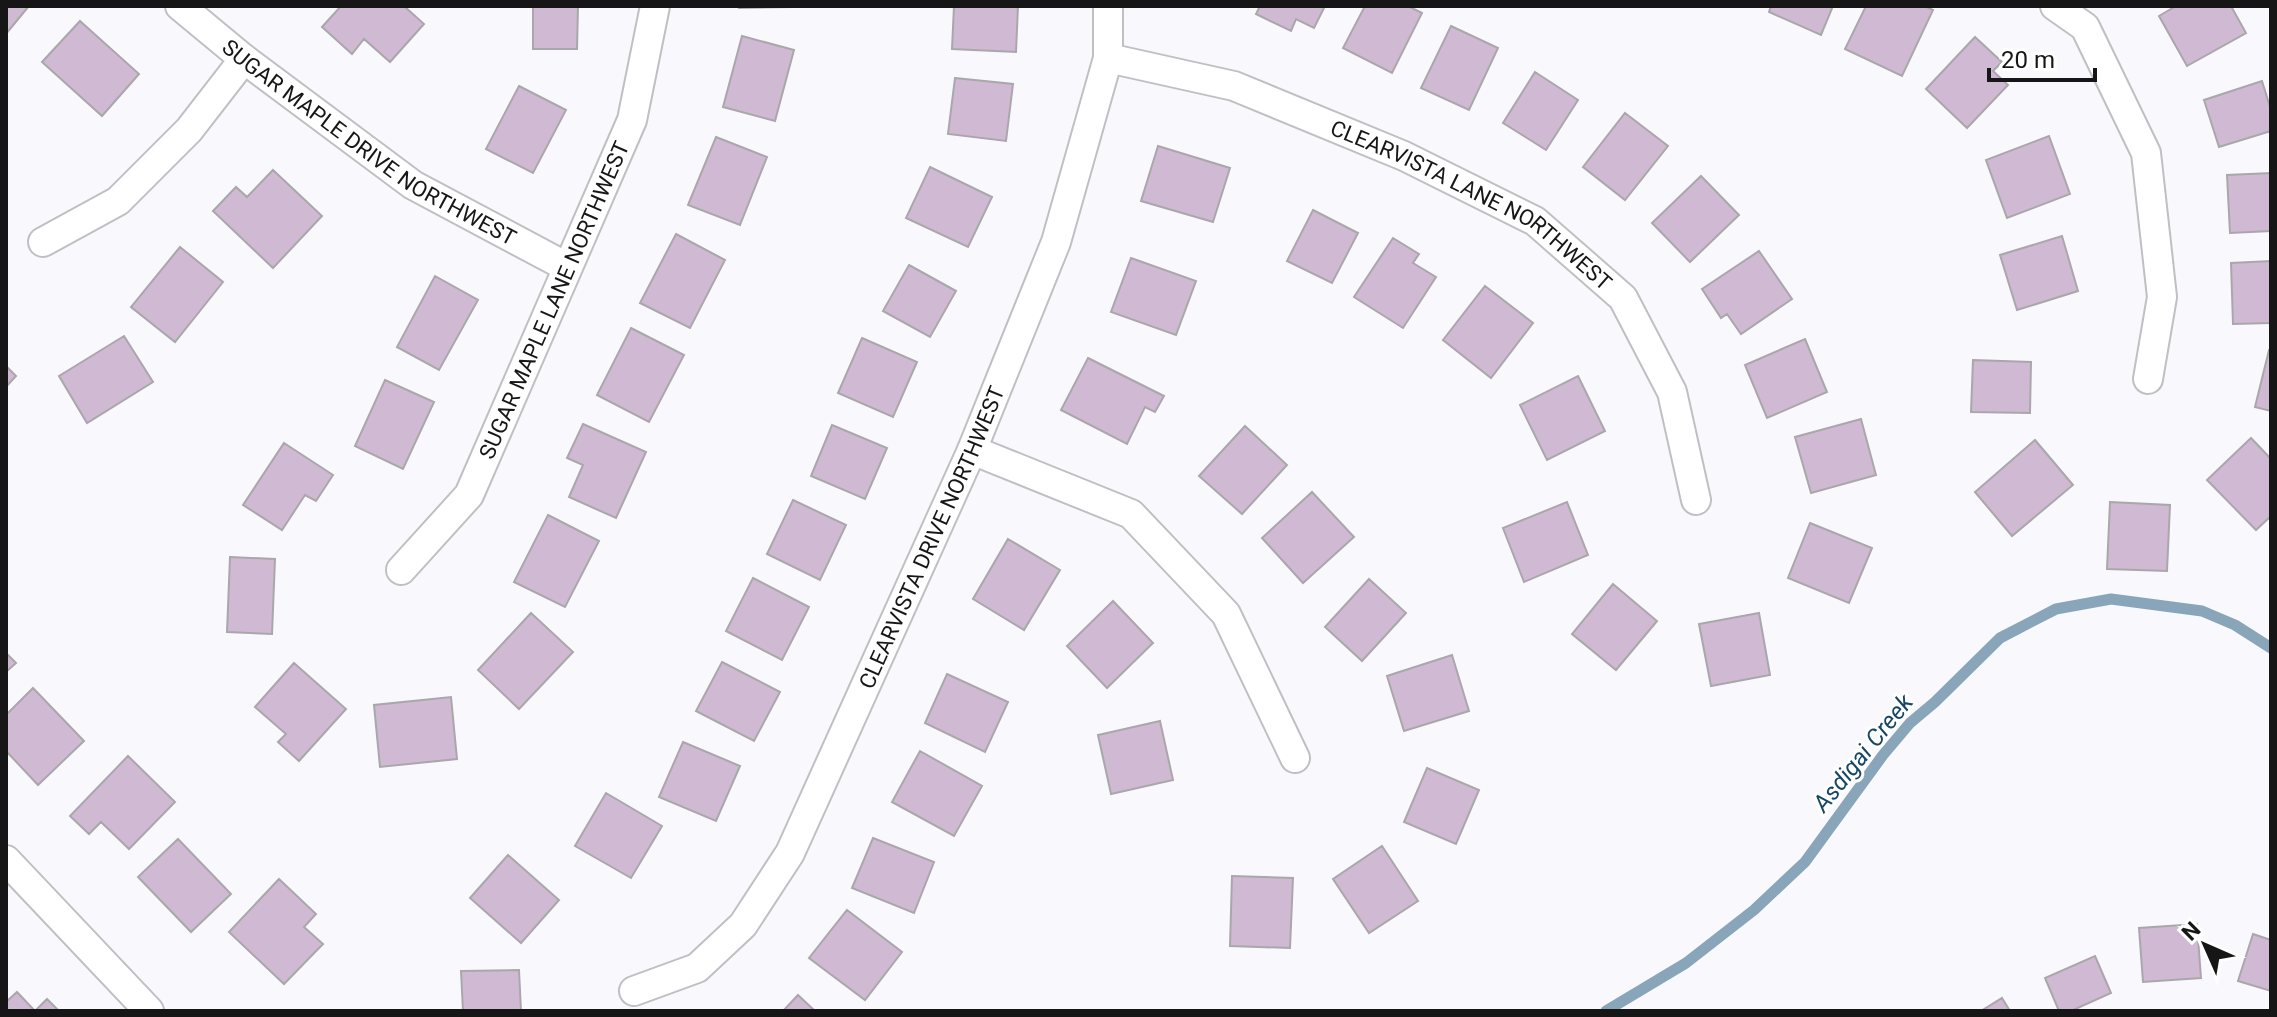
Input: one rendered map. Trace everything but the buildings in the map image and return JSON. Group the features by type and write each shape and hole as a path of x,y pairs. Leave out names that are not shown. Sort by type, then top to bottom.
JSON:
{"street":[{"name":"SUGAR MAPLE DRIVE NORTHWEST","path":"180,6 244,59 413,185 567,267"},
{"name":"SUGAR MAPLE LANE NORTHWEST","path":"401,570 469,495 632,120 655,6"},
{"name":"CLEARVISTA DRIVE NORTHWEST","path":"634,991 697,968 743,925 790,853 972,450 1056,242 1108,58 1108,6"},
{"path":"2055,6 2085,27 2146,153 2162,297 2148,379"},
{"name":"CLEARVISTA LANE NORTHWEST","path":"1108,58 1234,86 1404,156 1535,221 1623,298 1672,392 1696,500"},
{"path":"43,242 118,201 189,130 244,59"},
{"path":"972,450 1131,514 1226,614 1295,758"},
{"path":"6,860 149,1011"}],"waterway":[{"name":"Asdigai Creek","path":"1606,1011 1686,963 1754,910 1805,862 1910,723 2000,638 2056,609 2111,599 2202,611 2235,625 2271,648"}]}
